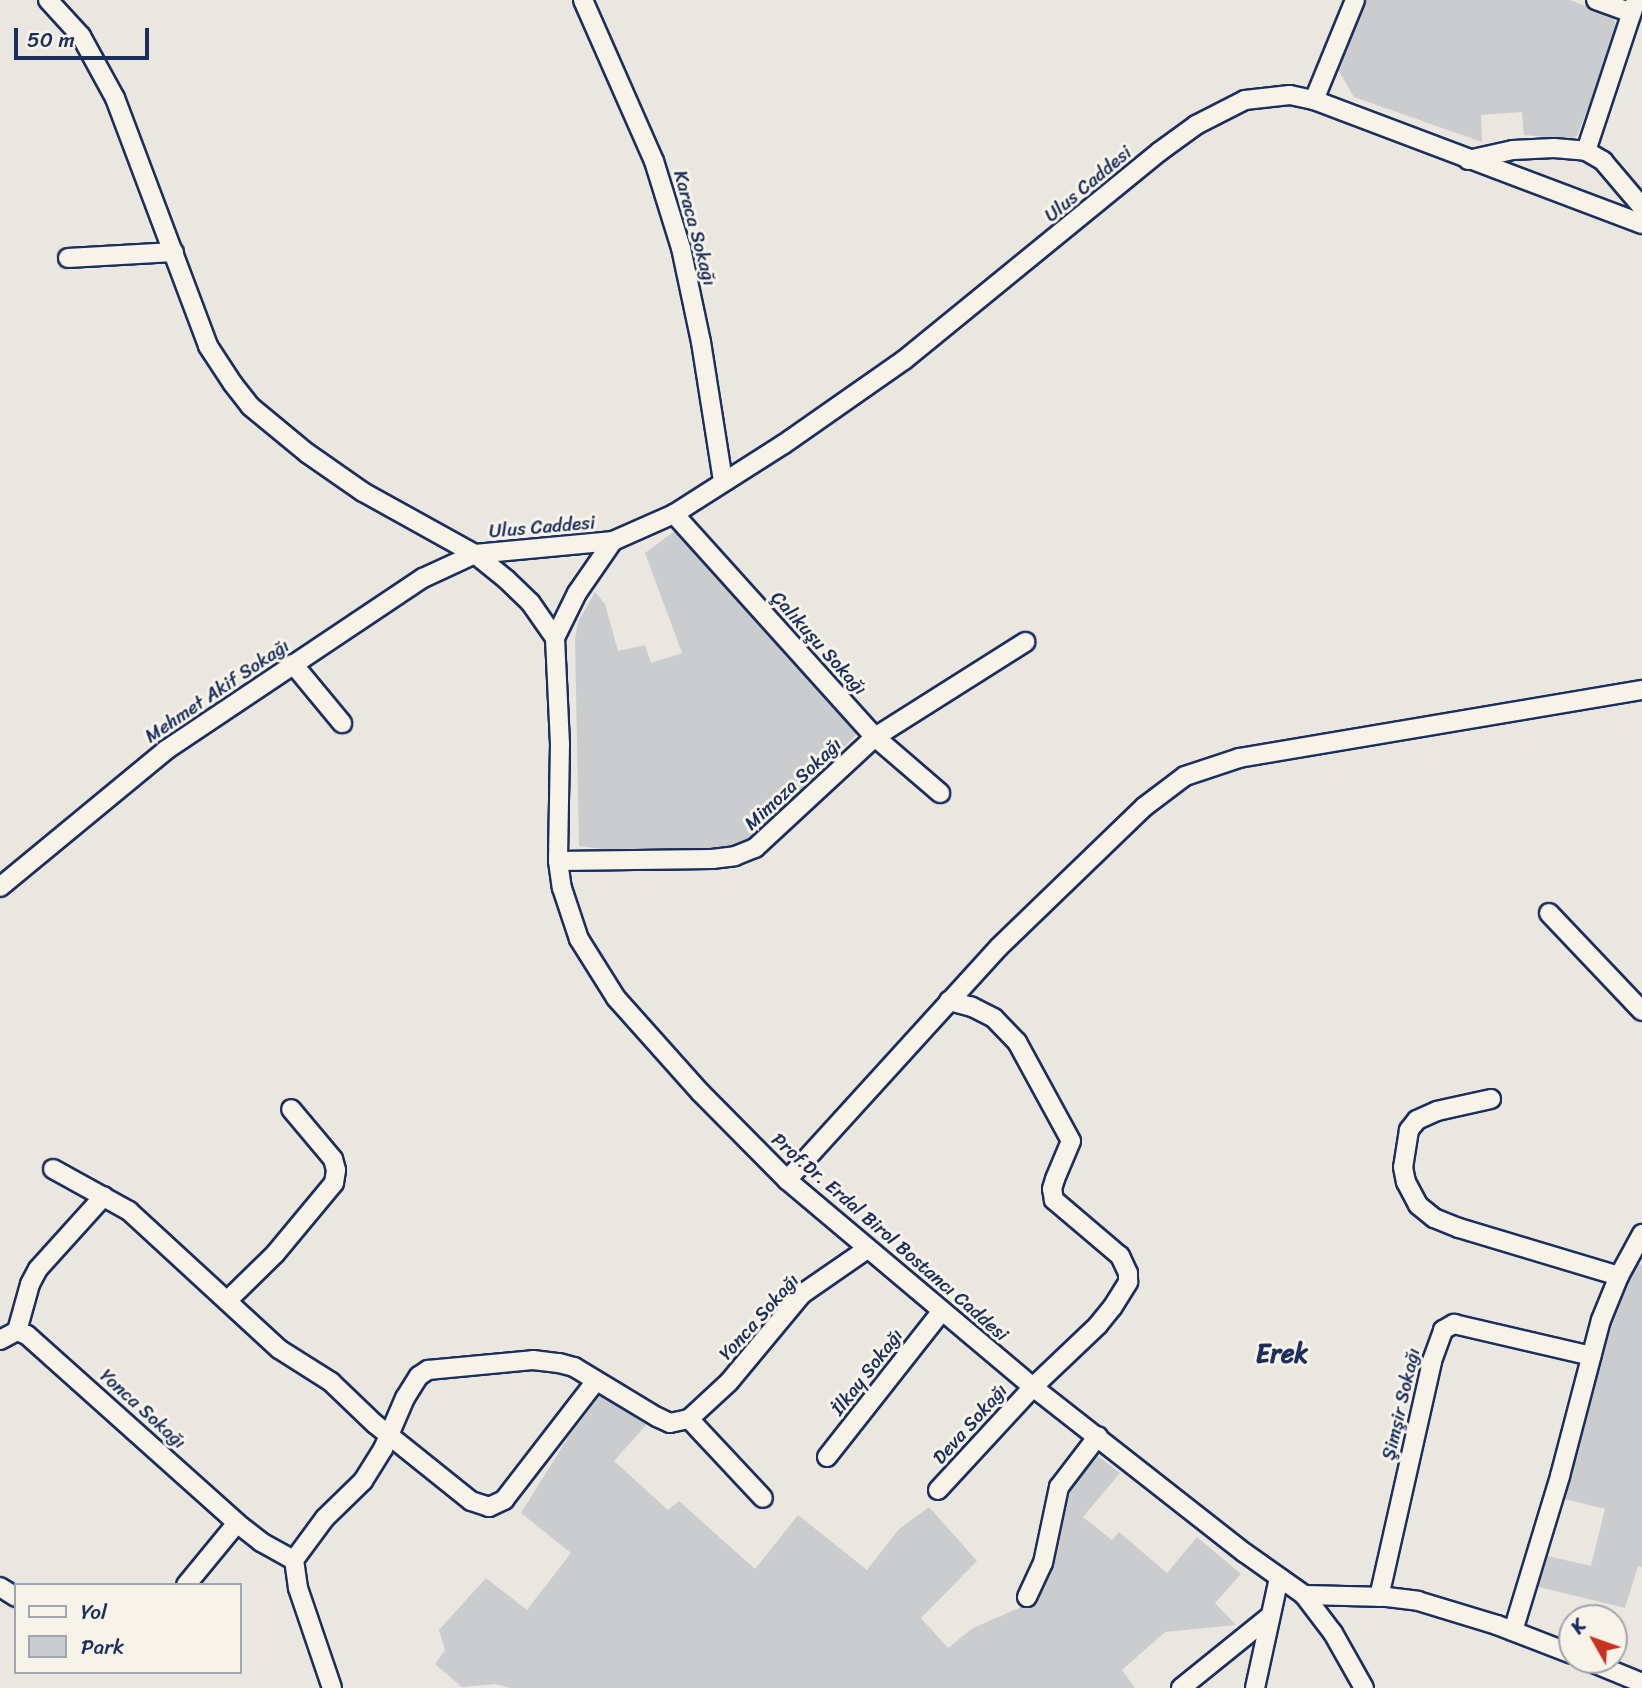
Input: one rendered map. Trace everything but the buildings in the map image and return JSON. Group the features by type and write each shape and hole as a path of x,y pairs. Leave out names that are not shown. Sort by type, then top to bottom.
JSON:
{"street":[{"path":"48,0 81,36 104,77 174,252 208,346 220,367 250,406 307,453 363,492 475,554 530,602 555,638"},
{"name":"Karaca Sokağı","path":"583,0 654,161 678,236 701,342 723,481"},
{"path":"1314,100 1354,0"},
{"path":"1586,151 1634,6 1596,0"},
{"name":"Ulus Caddesi","path":"475,554 613,541 674,514 785,444 904,360 1196,125 1245,100 1268,95 1290,95 1314,100 1642,224"},
{"path":"1468,160 1513,150 1554,148 1586,151 1603,161 1642,207"},
{"path":"68,258 174,252"},
{"name":"Çalıkuşu Sokağı","path":"674,514 875,737 940,793"},
{"name":"Ulus Caddesi","path":"555,638 577,593 613,541"},
{"name":"Mehmet Akif Sokağı","path":"0,887 166,750 423,578 475,554"},
{"name":"Prof.Dr. Erdal Birol Bostancı Caddesi","path":"555,638 560,744 558,860 562,888 579,939 615,998 701,1093 787,1180 1033,1387 1304,1595 1333,1633 1364,1688"},
{"name":"Mimoza Sokağı","path":"558,860 712,859 735,856 755,848 875,737 1025,642"},
{"path":"293,664 342,723"},
{"path":"787,1180 949,1001 1061,885 1144,807 1185,776 1251,756 1642,690"},
{"path":"1549,914 1642,1011"},
{"name":"Deva Sokağı","path":"938,1490 1033,1387 1112,1308 1128,1282 1128,1273 1120,1256 1054,1199 1055,1179 1071,1141 1017,1042 994,1018 972,1007 949,1001"},
{"path":"1491,1099 1437,1111 1417,1120 1409,1130 1403,1167 1406,1182 1418,1205 1434,1218 1459,1228 1619,1276"},
{"path":"227,1301 275,1254 334,1183 336,1170 333,1159 291,1109"},
{"path":"53,1168 129,1211 279,1349 331,1382 471,1501 489,1507 504,1500 596,1381"},
{"path":"0,1340 17,1332 27,1293 38,1269 104,1196"},
{"path":"1513,1631 1560,1476 1591,1356 1619,1276 1637,1254 1642,1234"},
{"name":"Yonca Sokağı","path":"689,1419 729,1382 802,1294 867,1249"},
{"name":"İlkay Sokağı","path":"827,1458 941,1312"},
{"name":"Şimşir Sokağı","path":"1379,1597 1429,1374 1443,1330 1454,1324 1591,1356"},
{"name":"Yonca Sokağı","path":"17,1332 27,1335 47,1351 237,1523 261,1542 294,1560"},
{"path":"332,1688 300,1597 293,1571 294,1560 325,1518 363,1481 390,1434 411,1387 419,1376 428,1370 533,1360 574,1367 670,1423 689,1419 763,1498"},
{"path":"1027,1597 1043,1563 1059,1487 1098,1436"},
{"path":"188,1583 237,1523"},
{"path":"1255,1688 1279,1577"},
{"path":"1304,1595 1418,1601 1513,1631 1558,1649"},
{"path":"1181,1688 1269,1617"},
{"path":"1620,1674 1642,1683"}],"green space":[{"path":"1364,0 1570,0 1613,17 1618,31 1577,136 1569,139 1524,135 1522,112 1481,115 1482,142 1354,97 1337,68"},
{"path":"676,530 860,731 757,833 742,844 703,850 610,850 579,846 575,638 578,622 595,592 605,604 618,651 645,645 651,663 682,653 645,553"},
{"path":"1637,1263 1642,1265 1642,1567 1638,1566 1626,1604 1609,1604 1535,1586 1543,1555 1591,1566 1605,1509 1561,1498 1599,1350"},
{"path":"602,1393 647,1424 614,1461 668,1510 679,1501 755,1569 798,1515 867,1570 899,1529 929,1507 977,1561 921,1618 948,1648 973,1628 1019,1608 1033,1598 1068,1488 1094,1453 1120,1473 1083,1517 1112,1540 1119,1532 1167,1573 1197,1537 1241,1574 1215,1603 1236,1625 1165,1632 1122,1670 1135,1688 510,1688 496,1684 462,1687 435,1664 445,1650 439,1630 486,1578 527,1610 571,1553 521,1513 569,1436"}],"district":[{"name":"Erek","path":"1282,1354"}]}
